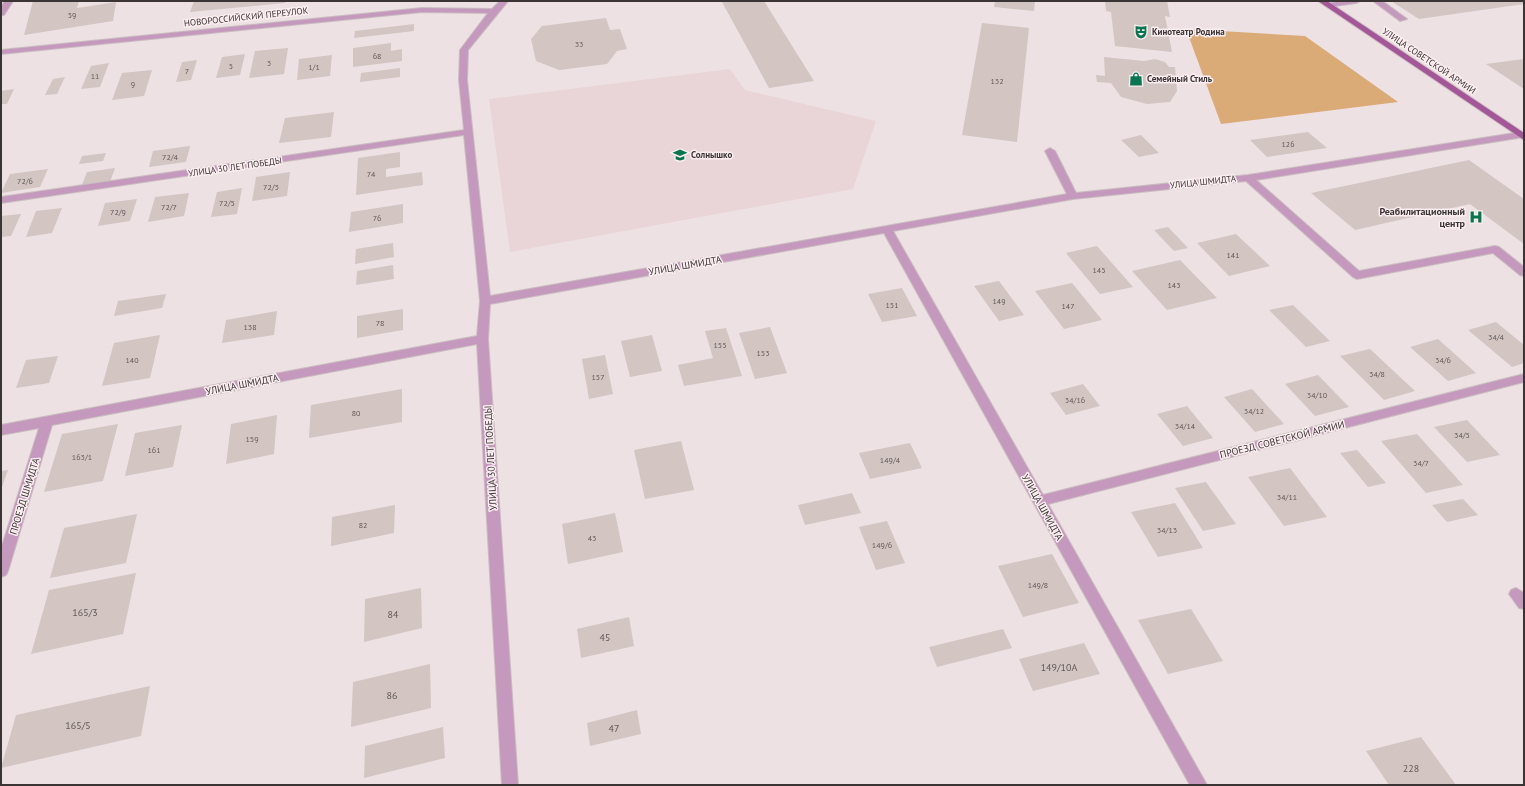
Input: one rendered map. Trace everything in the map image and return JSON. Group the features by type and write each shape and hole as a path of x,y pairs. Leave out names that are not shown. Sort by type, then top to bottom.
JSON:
{"main road":[{"name":"УЛИЦА СОВЕТСКОЙ АРМИИ","path":"1325,3 1523,136"}],"street":[{"path":"1,13 9,1"},
{"name":"УЛИЦА 30 ЛЕТ ПОБЕДЫ","path":"504,1 494,11 464,50 463,80 485,301 482,338 510,785"},
{"path":"1325,3 1356,1"},
{"path":"1377,1 1403,19"},
{"name":"НОВОРОССИЙСКИЙ ПЕРЕУЛОК","path":"1,52 422,10 494,11"},
{"name":"УЛИЦА 30 ЛЕТ ПОБЕДЫ","path":"1,200 469,132"},
{"name":"УЛИЦА ШМИДТА","path":"485,301 886,228 1073,196 1248,178 1523,136"},
{"path":"1050,152 1073,196"},
{"path":"1248,178 1357,275 1495,249 1524,273"},
{"name":"УЛИЦА ШМИДТА","path":"886,228 1199,785"},
{"name":"УЛИЦА ШМИДТА","path":"1,430 482,338"},
{"name":"ПРОЕЗД СОВЕТСКОЙ АРМИИ","path":"1040,501 1524,378"},
{"name":"ПРОЕЗД ШМИДТА","path":"1,571 47,422"}],"shaded area":[{"path":"1186,29 1305,36 1398,102 1221,124"},
{"name":"Солнышко","path":"730,69 745,90 876,121 853,189 510,252 489,99"}],"building":[{"path":"33,1 79,1 77,8 116,2 113,21 24,35"},
{"path":"194,1 285,1 285,3 190,12"},
{"path":"764,1 814,81 769,88 722,2"},
{"path":"995,1 1035,1 1034,11 994,7"},
{"name":"Кинотеатр Родина","path":"1105,1 1167,1 1170,17 1165,16 1172,52 1115,46 1111,12 1106,11"},
{"path":"1391,1 1524,1 1524,4 1419,19"},
{"path":"606,18 610,30 620,29 627,49 617,51 607,64 559,70 536,61 531,39 542,26"},
{"path":"982,23 1029,28 1017,142 962,135"},
{"path":"414,24 414,31 354,38 355,31"},
{"path":"391,43 391,51 402,49 402,61 353,67 353,48"},
{"path":"288,48 284,74 249,78 255,51"},
{"path":"245,54 240,75 216,78 222,57"},
{"path":"332,55 330,76 297,80 299,59"},
{"name":"Семейный Стиль","path":"1104,57 1144,61 1155,59 1165,62 1169,67 1175,67 1177,91 1170,102 1147,104 1121,97 1111,83 1097,82 1096,75 1105,76"},
{"path":"1524,59 1524,89 1486,64"},
{"path":"197,60 191,80 176,82 182,62"},
{"path":"109,63 100,87 81,89 91,66"},
{"path":"400,68 400,77 360,82 361,73"},
{"path":"152,70 144,96 112,100 122,73"},
{"path":"65,77 57,94 45,95 53,79"},
{"path":"14,89 7,104 1,104 1,91"},
{"path":"334,112 331,137 279,143 285,118"},
{"path":"1308,132 1327,148 1267,157 1250,140"},
{"path":"1141,135 1159,153 1139,157 1121,140"},
{"path":"190,146 186,162 149,167 153,151"},
{"path":"400,152 400,167 386,169 386,177 422,172 423,185 356,195 358,158"},
{"path":"106,153 103,161 79,164 82,156"},
{"path":"1469,160 1524,199 1524,244 1470,204 1355,230 1311,193"},
{"path":"115,168 110,182 82,185 87,172"},
{"path":"48,169 40,187 1,193 10,174"},
{"path":"290,172 287,196 252,201 256,177"},
{"path":"242,188 237,214 211,217 217,192"},
{"path":"189,193 184,216 148,222 155,197"},
{"path":"137,199 130,221 98,226 105,203"},
{"path":"403,204 403,223 349,232 351,212"},
{"path":"62,208 52,233 26,237 36,211"},
{"path":"21,214 11,236 1,237 1,216"},
{"path":"1168,227 1188,248 1174,251 1154,230"},
{"path":"1236,234 1270,266 1229,276 1197,243"},
{"path":"393,243 394,257 355,264 356,249"},
{"path":"1097,246 1133,287 1100,294 1066,253"},
{"path":"1180,260 1217,298 1167,310 1132,271"},
{"path":"393,265 394,279 356,285 357,271"},
{"path":"999,281 1024,315 999,321 974,286"},
{"path":"1072,283 1102,320 1064,329 1035,291"},
{"path":"902,288 917,316 882,322 868,294"},
{"path":"166,294 162,308 114,316 118,301"},
{"path":"1293,305 1330,341 1306,347 1269,310"},
{"path":"403,309 403,330 357,338 357,316"},
{"path":"277,311 274,335 222,343 226,320"},
{"path":"1496,322 1524,345 1524,363 1512,367 1468,330"},
{"path":"770,327 787,373 755,379 739,333"},
{"path":"726,328 742,376 684,386 678,365 713,358 705,331"},
{"path":"160,335 150,378 102,386 114,343"},
{"path":"652,335 662,371 630,377 621,341"},
{"path":"1438,339 1476,373 1448,381 1410,347"},
{"path":"1370,349 1415,391 1384,400 1340,356"},
{"path":"605,355 613,394 589,399 582,359"},
{"path":"58,356 49,383 16,388 26,360"},
{"path":"1318,375 1349,407 1315,416 1285,384"},
{"path":"1083,384 1100,406 1066,415 1050,393"},
{"path":"402,389 402,422 309,438 311,405"},
{"path":"1252,389 1284,424 1255,432 1224,397"},
{"path":"1187,406 1213,438 1183,446 1157,414"},
{"path":"277,415 274,454 226,464 231,424"},
{"path":"1467,420 1500,455 1467,462 1434,427"},
{"path":"118,424 103,481 44,492 62,434"},
{"path":"182,425 173,467 125,476 135,433"},
{"path":"1417,434 1463,485 1426,493 1381,441"},
{"path":"681,441 694,490 645,499 634,450"},
{"path":"910,443 922,468 870,479 859,453"},
{"path":"1357,450 1386,483 1368,487 1340,453"},
{"path":"1290,468 1327,517 1284,526 1248,477"},
{"path":"8,470 1,490 1,471"},
{"path":"1206,482 1236,524 1203,531 1175,488"},
{"path":"852,493 861,513 805,525 798,505"},
{"path":"1463,499 1478,515 1447,522 1432,505"},
{"path":"1175,503 1203,548 1158,557 1131,512"},
{"path":"395,505 394,533 331,546 332,517"},
{"path":"615,513 623,552 568,564 562,524"},
{"path":"137,514 126,563 50,578 64,528"},
{"path":"887,521 905,563 876,570 859,527"},
{"path":"1052,554 1079,603 1023,617 998,566"},
{"path":"136,573 123,634 31,654 49,590"},
{"path":"421,588 422,628 364,642 365,599"},
{"path":"1191,609 1223,661 1168,674 1138,620"},
{"path":"629,617 634,646 581,658 577,629"},
{"path":"1003,629 1012,648 937,667 929,647"},
{"path":"1084,643 1100,674 1033,691 1019,659"},
{"path":"430,664 431,708 351,727 353,682"},
{"path":"150,686 141,736 1,768 16,715"},
{"path":"637,710 641,734 590,746 587,723"},
{"path":"443,727 445,758 364,778 365,746"},
{"path":"1421,737 1456,785 1389,785 1366,751"}],"place":[{"name":"Кинотеатр Родина","path":"1141,32"},
{"name":"Семейный Стиль","path":"1136,79"},
{"name":"Солнышко","path":"680,155"},
{"name":"Реабилитационный центр","path":"1476,217"}]}
